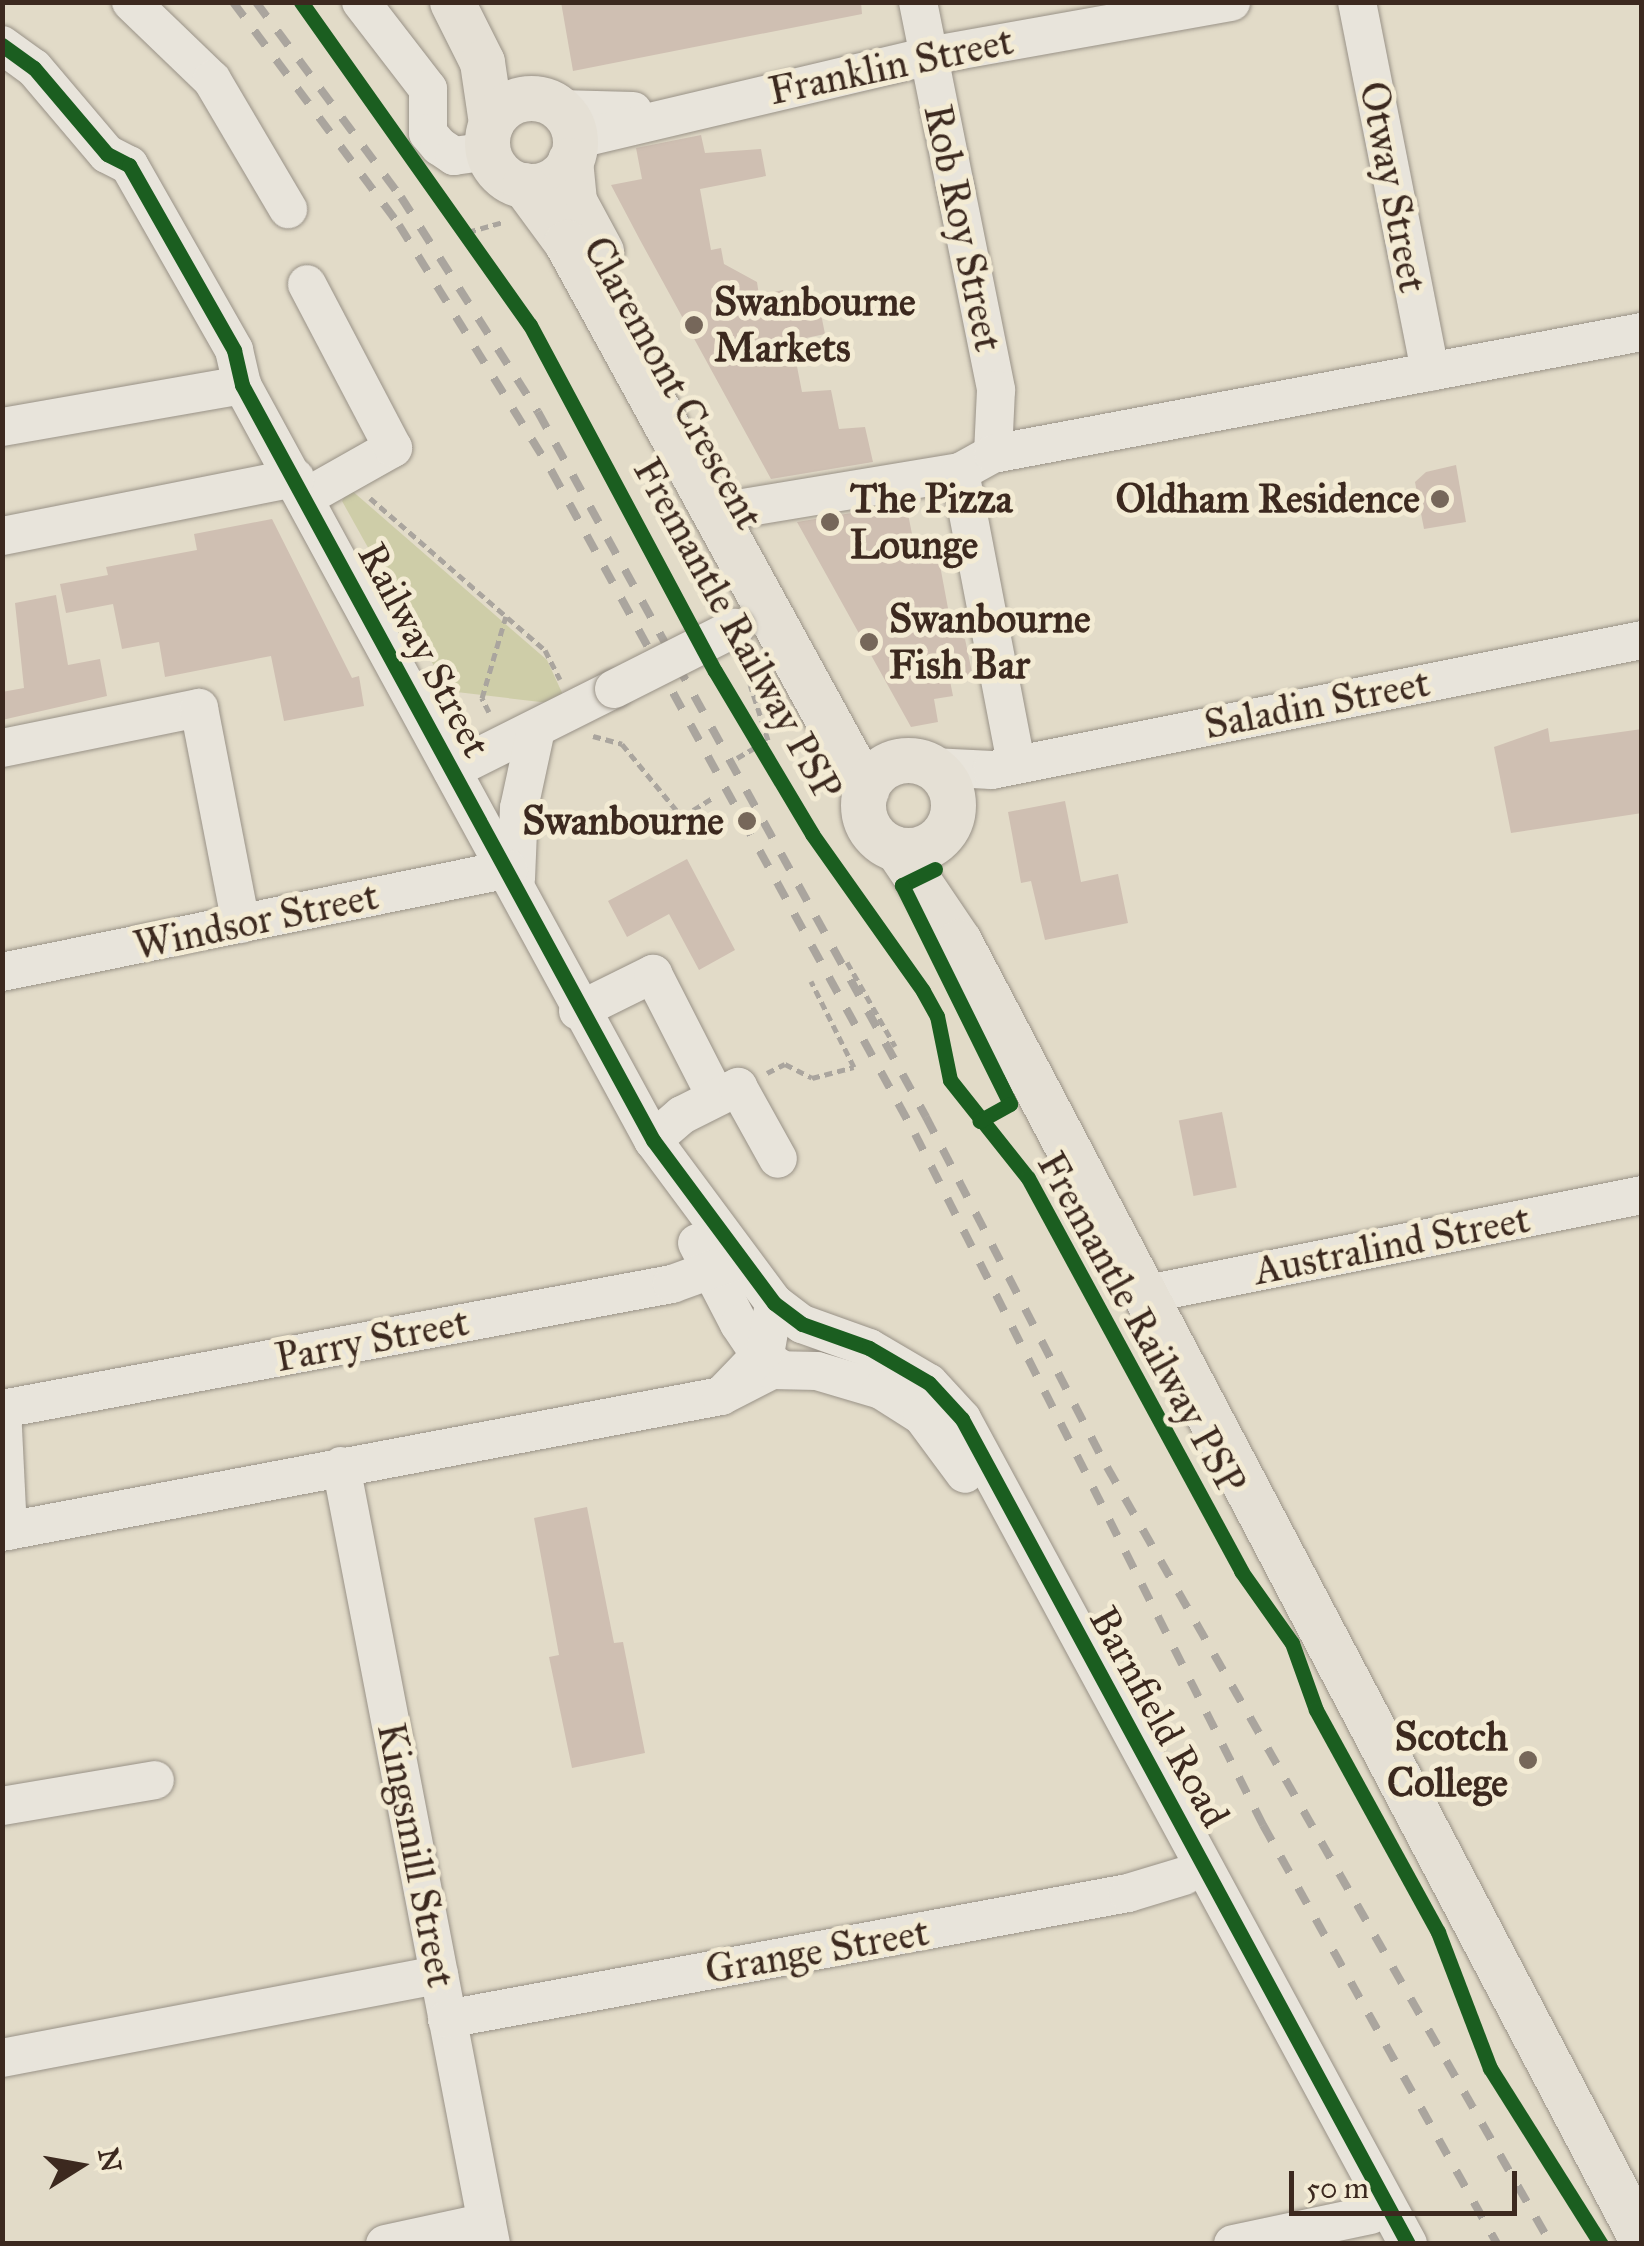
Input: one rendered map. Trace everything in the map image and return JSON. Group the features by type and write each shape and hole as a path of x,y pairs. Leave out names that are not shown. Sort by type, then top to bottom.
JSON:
{"main road":[{"path":"452,2 482,62 489,137 501,174 524,185 551,180 560,127 510,102 489,137"},
{"name":"Claremont Crescent","path":"478,2 502,53 560,127 574,202 743,508 759,621"},
{"name":"Claremont Crescent","path":"524,185 566,242 759,621 876,778 865,819 912,847 1142,1295 1642,2240"},
{"path":"876,778 910,760 942,782 948,826 912,847"}],"street":[{"path":"131,2 212,80 288,208"},
{"path":"361,2 428,88 428,132 454,156 489,137"},
{"name":"Rob Roy Street","path":"918,2 996,390 993,454"},
{"name":"Franklin Street","path":"560,127 670,113 928,56 1231,2"},
{"name":"Otway Street","path":"1356,2 1430,372"},
{"name":"Railway Street","path":"2,45 34,68 108,154 109,184 212,364 242,386 311,486 459,784 512,876 578,1011 722,1263 771,1362"},
{"path":"2,536 311,486 393,448 307,284"},
{"path":"743,508 960,472 993,454 1642,332"},
{"path":"2,427 242,386"},
{"path":"960,472 1004,767"},
{"path":"459,784 520,738 759,621"},
{"name":"Saladin Street","path":"942,782 1642,640"},
{"path":"2,748 199,708 241,924"},
{"path":"512,876 520,738"},
{"name":"Windsor Street","path":"2,972 512,876"},
{"path":"578,1011 653,974 727,1092 778,1159"},
{"path":"653,1140 727,1092"},
{"name":"Australind Street","path":"1142,1295 1642,1196"},
{"name":"Railway Street","path":"722,1263 774,1303"},
{"name":"Parry Street","path":"3,1408 672,1284 722,1263"},
{"path":"3,1408 5,1532 721,1396 771,1362 774,1303"},
{"name":"Barnfield Road","path":"774,1303 802,1324 870,1348 929,1383 962,1419 1408,2244"},
{"name":"Barnfield Road","path":"771,1362 881,1390 940,1434 1379,2229"},
{"name":"Kingsmill Street","path":"341,1466 489,2232"},
{"path":"2,1806 155,1780"},
{"name":"Grange Street","path":"448,2020 1128,1893 1184,1876"},
{"path":"2,2058 439,1976"},
{"path":"1233,2244 1379,2229"},
{"path":"385,2244 489,2232"}],"path":[{"path":"458,217 477,246"},
{"path":"311,486 352,483 506,616 544,650 582,722 572,728 622,744 682,817 712,798"},
{"path":"506,616 482,698 520,738"},
{"path":"737,758 768,740 759,621"},
{"path":"848,962 895,1046"},
{"path":"727,1092 785,1064 812,1078 854,1067 812,980"}],"green space":[{"path":"350,489 547,660 564,697 549,703 448,691 342,501"}],"building":[{"path":"561,2 861,2 862,14 573,71"},
{"path":"701,135 705,153 761,149 766,176 700,189 711,250 721,248 724,264 757,282 759,295 783,290 785,300 817,294 825,334 792,341 802,392 831,390 839,429 865,427 873,462 771,479 611,185 642,179 636,148"},
{"name":"Oldham Residence","path":"1456,465 1466,522 1424,529 1415,482 1426,472"},
{"path":"906,504 918,564 939,560 953,635 965,639 973,677 950,681 953,696 934,699 938,722 911,727 797,522"},
{"path":"272,519 352,678 359,676 364,706 284,721 271,656 165,677 159,642 122,649 113,604 66,613 60,584 108,575 106,567 197,550 194,534"},
{"path":"56,595 68,665 100,659 107,696 2,720 2,692 24,688 15,603"},
{"path":"1548,728 1550,742 1642,729 1642,813 1511,833 1494,747"},
{"path":"1065,801 1081,882 1118,874 1128,923 1045,940 1031,881 1021,883 1008,812"},
{"path":"687,859 735,950 699,970 669,914 627,937 608,901"},
{"path":"1222,1112 1237,1188 1194,1196 1179,1120"},
{"path":"587,1507 614,1643 623,1642 645,1753 572,1768 549,1657 559,1655 534,1518"}],"railway":[{"path":"233,2 399,225 552,472 915,1134 1263,1825 1497,2244"},
{"path":"256,2 401,197 538,412 926,1117 1107,1467 1551,2244"}],"cycle path":[{"name":"Fremantle Railway PSP","path":"301,2 530,325 715,671 812,834 923,991 937,1016 950,1080 1028,1178 1241,1571 1292,1643 1316,1710 1438,1932 1490,2068 1601,2244"},
{"path":"2,45 34,68 107,154 129,165 234,350 242,385 653,1140 774,1303 802,1324 869,1348 929,1383 962,1419 1408,2244"},
{"path":"935,869 902,885 1010,1104 979,1121"}],"place":[{"name":"Swanbourne Markets","path":"694,325"},
{"name":"Oldham Residence","path":"1440,499"},
{"name":"The Pizza Lounge","path":"830,522"},
{"name":"Swanbourne Fish Bar","path":"869,642"},
{"name":"Swanbourne","path":"747,821"},
{"name":"Scotch College","path":"1528,1760"}]}
